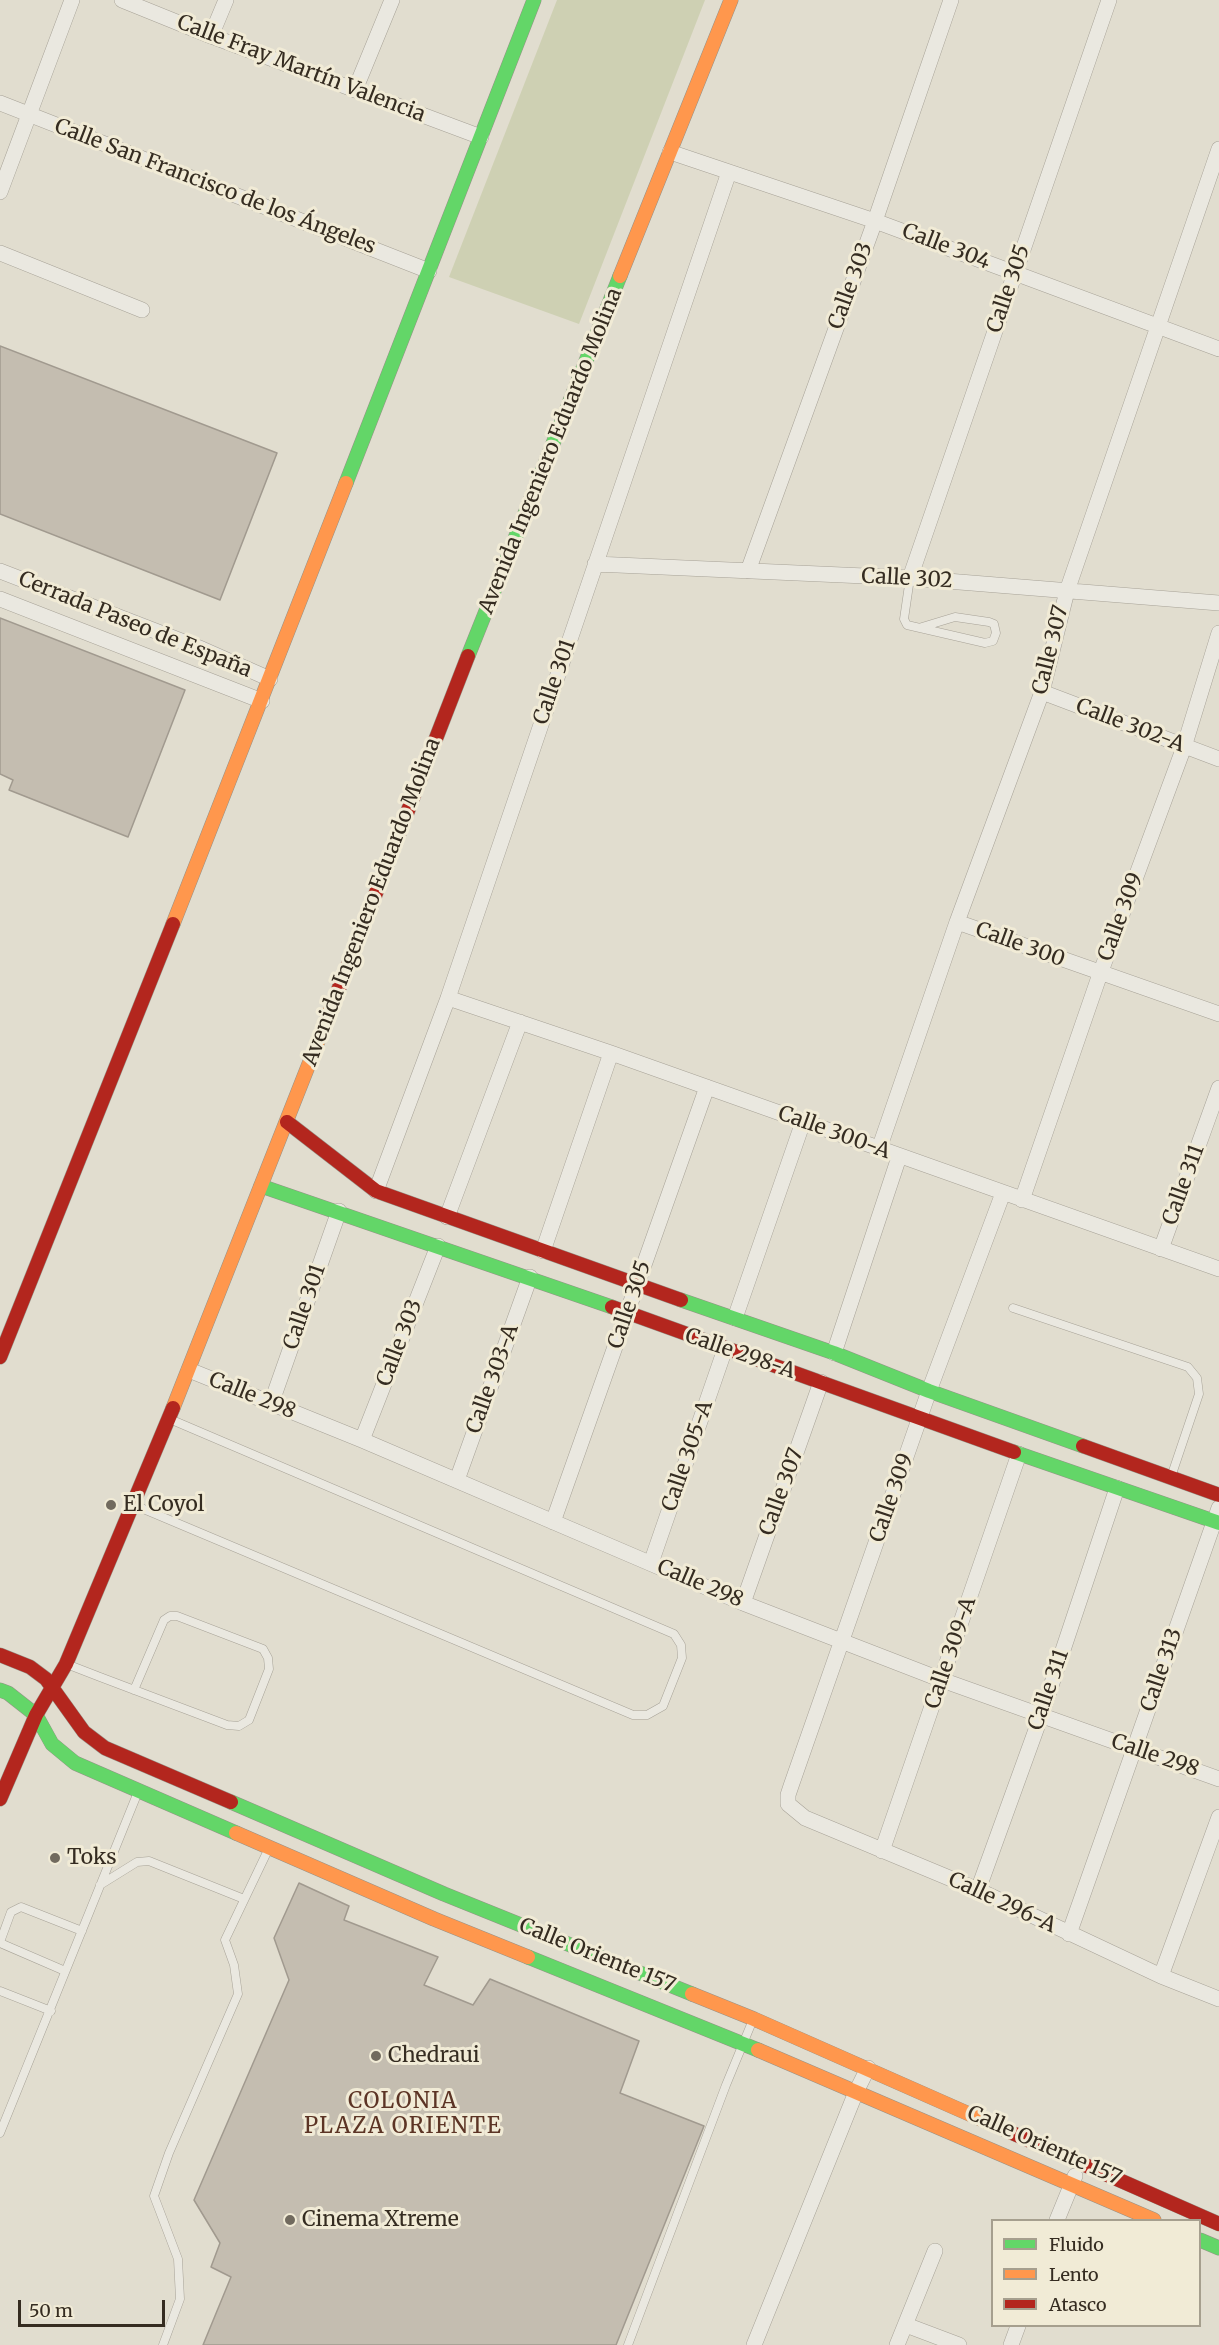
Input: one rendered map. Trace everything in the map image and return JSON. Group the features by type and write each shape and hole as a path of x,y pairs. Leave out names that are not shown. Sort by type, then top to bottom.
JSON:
{"street":[{"path":"0,192 72,0"},
{"name":"Calle Fray Martín Valencia","path":"122,0 211,36 481,137"},
{"path":"211,36 226,0"},
{"path":"355,90 392,0"},
{"path":"0,1357 5,1328 262,701 534,0"},
{"name":"Avenida Ingeniero Eduardo Molina","path":"0,1799 36,1715 66,1664 189,1370 438,731 731,0"},
{"name":"Calle 303","path":"748,571 875,220 951,0"},
{"name":"Calle 305","path":"910,578 1109,0"},
{"name":"Calle San Francisco de los Ángeles","path":"0,103 429,271"},
{"name":"Calle 307","path":"879,1149 957,922 1042,692 1067,591 1219,149"},
{"name":"Calle 304","path":"670,152 875,220 1219,349"},
{"name":"Calle 301","path":"376,1191 448,998 729,172"},
{"path":"0,254 142,310"},
{"name":"Calle 302","path":"595,564 910,578 1219,603"},
{"name":"Cerrada Paseo de España","path":"0,571 270,679"},
{"name":"Cerrada Paseo de España","path":"0,599 262,701"},
{"name":"Calle 309","path":"1022,1200 1100,974 1184,747 1219,633"},
{"name":"Calle 302-A","path":"1042,692 1219,759"},
{"name":"Calle 300","path":"957,922 1219,1014"},
{"name":"Calle 300-A","path":"448,998 611,1053 1219,1269"},
{"path":"447,1217 520,1022"},
{"path":"543,1251 611,1053"},
{"name":"Calle 305","path":"553,1522 707,1087"},
{"name":"Calle 311","path":"1161,1249 1219,1088"},
{"name":"Calle 298-A","path":"287,1122 376,1191 834,1353 929,1390 1219,1495"},
{"path":"735,1318 803,1122"},
{"path":"834,1353 899,1157"},
{"name":"Calle 298-A","path":"261,1186 339,1210 530,1277 627,1314 1117,1488 1217,1517"},
{"name":"Calle 309","path":"788,1804 791,1786 929,1390 1003,1193"},
{"name":"Calle 301","path":"272,1404 339,1210"},
{"name":"Calle 303","path":"362,1440 438,1246"},
{"name":"Calle 303-A","path":"457,1480 530,1277"},
{"name":"Calle 305-A","path":"651,1563 725,1349"},
{"name":"Calle 298","path":"189,1370 457,1480 742,1603 942,1680 1219,1779"},
{"name":"Calle 307","path":"742,1603 821,1382"},
{"name":"Calle 309-A","path":"882,1851 1019,1454"},
{"name":"Calle 311","path":"978,1890 1041,1716 1117,1488"},
{"name":"Calle 313","path":"1070,1934 1217,1517"},
{"name":"Calle Oriente 157","path":"0,1655 30,1667 54,1687 84,1732 105,1748 444,1894 754,2019 1219,2224"},
{"name":"Calle Oriente 157","path":"0,1689 36,1715 52,1744 75,1763 434,1919 744,2044 1070,2186 1152,2219"},
{"name":"Calle 296-A","path":"788,1804 805,1818 978,1890 1161,1976 1219,1999"},
{"path":"1161,1976 1219,1817"},
{"path":"434,1919 444,1894"},
{"path":"759,2344 856,2092 868,2068"},
{"path":"1058,2219 1081,2163"},
{"path":"1201,2240 1219,2248"},
{"path":"897,2345 935,2251"},
{"path":"906,2325 959,2345"},
{"path":"1011,2345 1017,2327"}],"lane":[{"path":"910,578 904,622 907,625 985,643 993,641 996,633 994,624 989,622 955,617 922,627"},
{"path":"1013,1308 1188,1368 1197,1378 1199,1394 1171,1478"},
{"path":"133,1505 633,1715 647,1715 663,1706 682,1658 681,1645 674,1634 169,1419"},
{"path":"66,1664 134,1690 227,1725 239,1726 249,1720 269,1669 268,1658 263,1649 177,1616 170,1616 164,1620 134,1690"},
{"path":"0,2133 139,1790"},
{"path":"163,2345 180,2299 179,2269 178,2259 154,2196 169,2153 238,1994 234,1965 225,1940 269,1847"},
{"path":"100,1885 137,1862 149,1861 244,1899"},
{"path":"65,1971 0,1942 11,1912 21,1908 82,1930"},
{"path":"0,1991 51,2011"},
{"path":"628,2345 754,2019"}],"green space":[{"path":"557,0 705,0 579,324 449,277"}],"building":[{"path":"0,346 277,453 220,600 0,514"},
{"path":"0,618 185,690 128,837 9,790 13,780 0,774"},
{"path":"299,1883 349,1906 344,1920 438,1957 424,1985 473,2005 490,1979 639,2041 620,2093 704,2126 616,2345 203,2345 231,2277 211,2267 220,2243 194,2200 289,1980 274,1938"}],"traffic: fast":[{"path":"346,483 534,0"},
{"path":"468,656 620,276"},
{"path":"261,1186 612,1307"},
{"path":"681,1300 834,1353 929,1391 1083,1446"},
{"path":"1014,1452 1219,1523"},
{"path":"0,1690 8,1693 36,1715 52,1744 75,1763 236,1833"},
{"path":"231,1802 444,1894 692,1994"},
{"path":"528,1957 758,2050"},
{"path":"1201,2240 1219,2248"}],"traffic: slow":[{"path":"620,276 731,0"},
{"path":"173,924 346,483"},
{"path":"173,1408 339,988"},
{"path":"236,1833 528,1957"},
{"path":"692,1994 1010,2132"},
{"path":"758,2050 1152,2219"}],"traffic: jam":[{"path":"339,988 468,656"},
{"path":"0,1357 173,924"},
{"path":"287,1122 376,1191 681,1300"},
{"path":"612,1307 1014,1452"},
{"path":"0,1799 36,1715 66,1664 173,1408"},
{"path":"1083,1446 1219,1495"},
{"path":"0,1655 30,1667 46,1679 84,1732 105,1748 231,1802"},
{"path":"1010,2132 1219,2224"}],"place":[{"name":"El Coyol","path":"111,1505"},
{"name":"Toks","path":"55,1858"},
{"name":"Chedraui","path":"376,2056"},
{"name":"Cinema Xtreme","path":"290,2220"}],"district":[{"name":"COLONIA PLAZA ORIENTE","path":"403,2114"}]}
